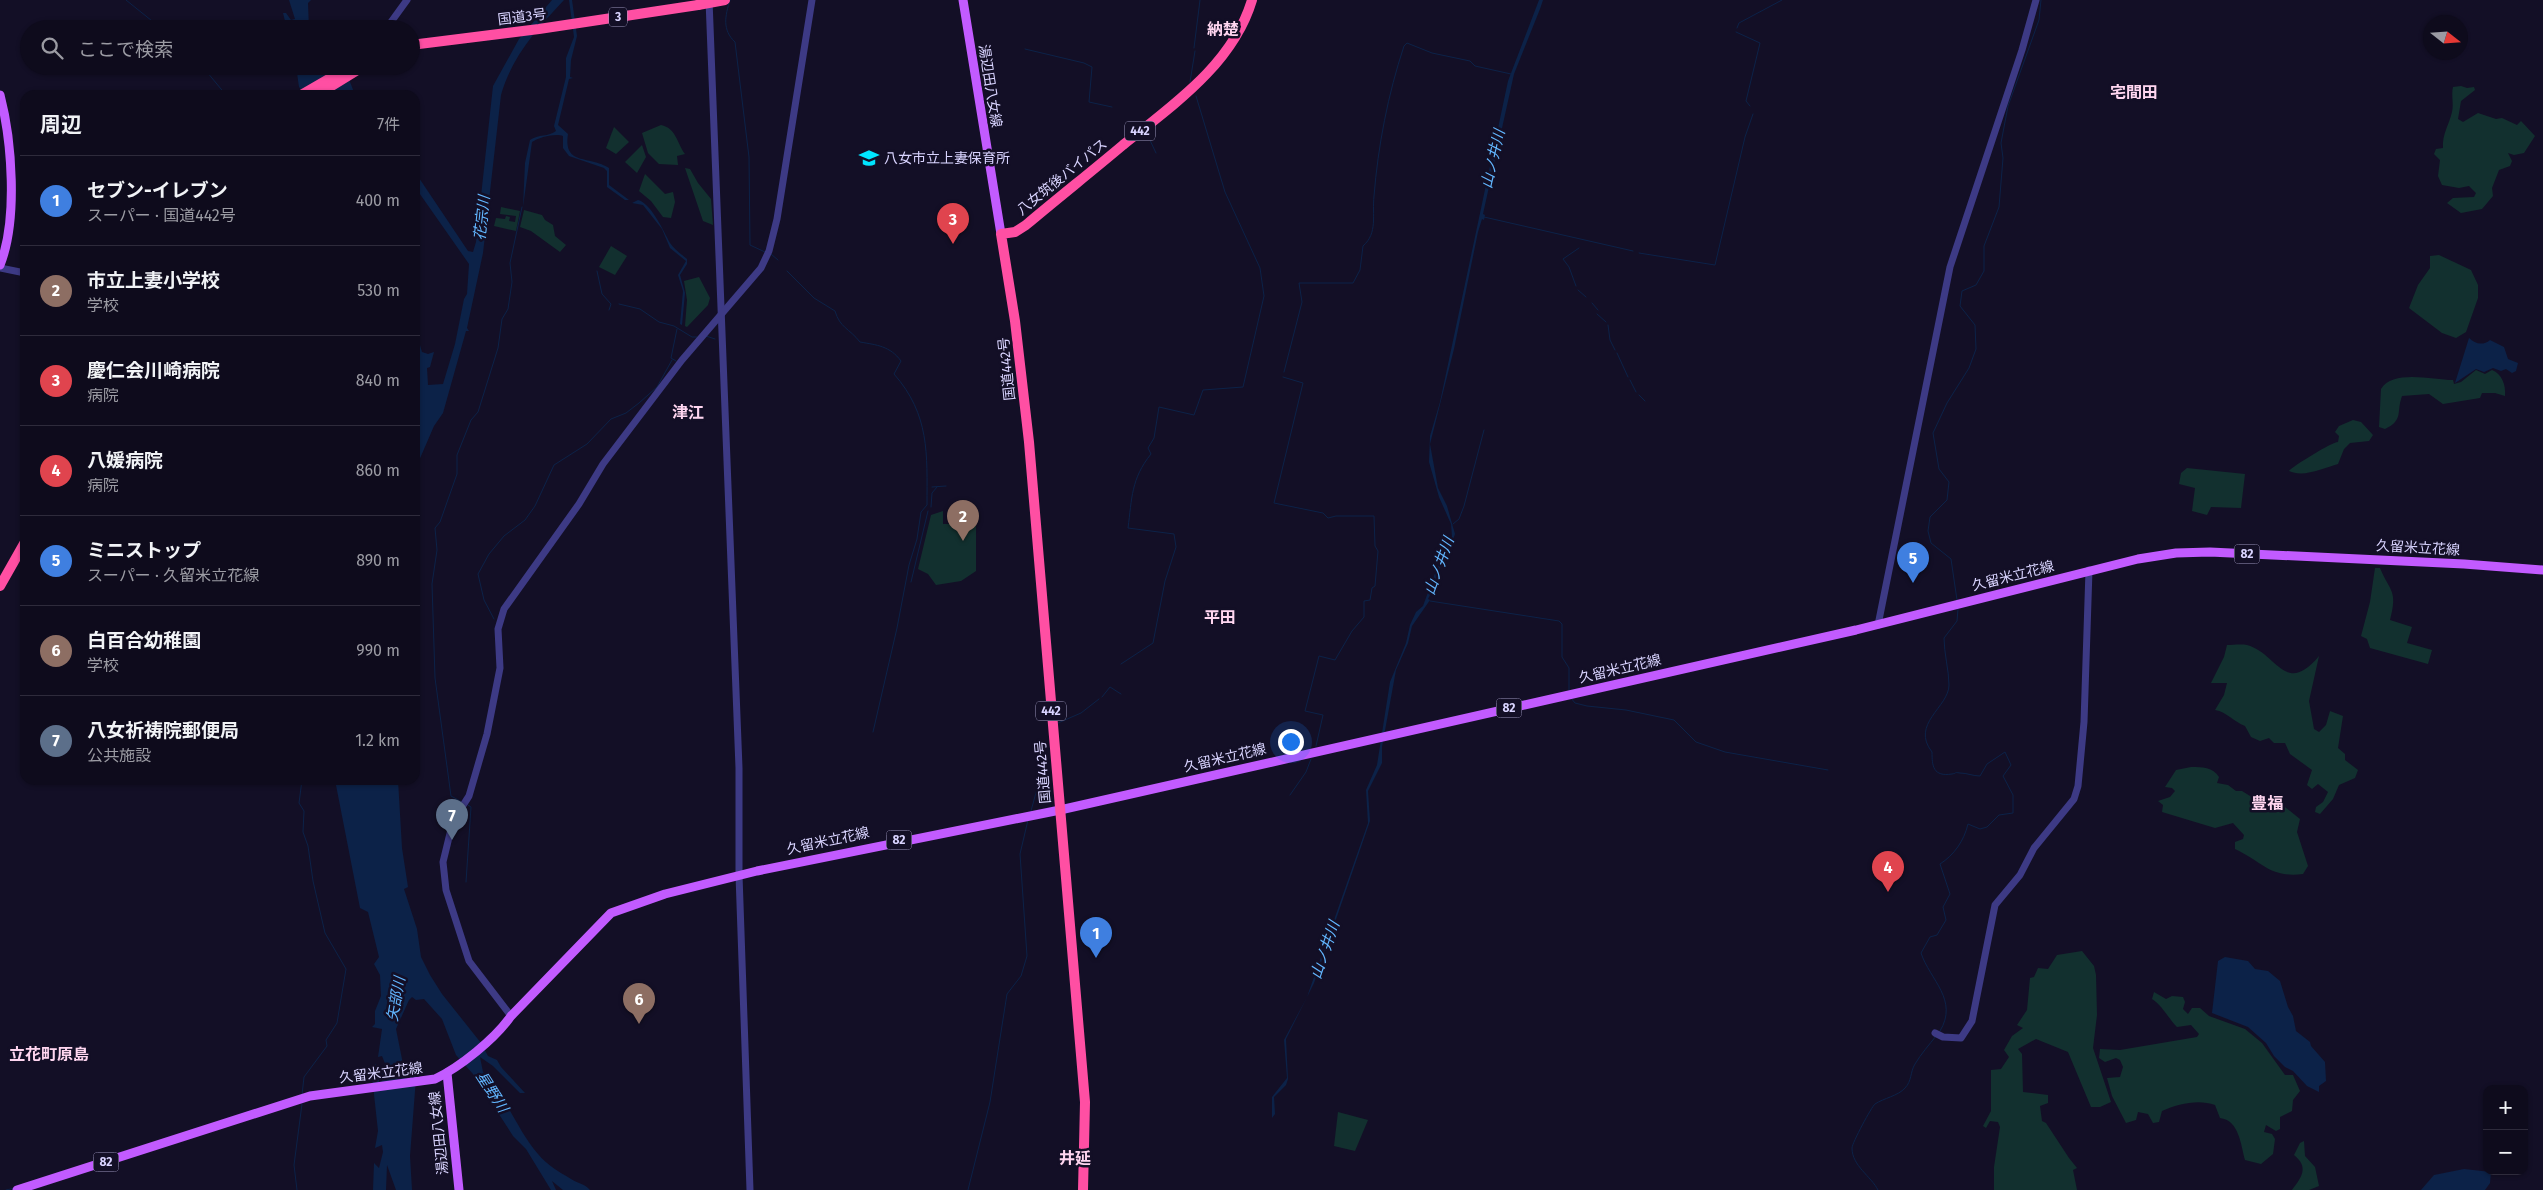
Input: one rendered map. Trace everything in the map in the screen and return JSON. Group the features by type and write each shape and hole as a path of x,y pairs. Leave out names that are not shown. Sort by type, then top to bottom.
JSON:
{"highway":[{"name":"国道3号","path":"420,44 539,29 725,0"},
{"name":"八女筑後バイパス","path":"1001,234 1015,232 1026,225 1186,95 1217,62 1235,37 1252,0"},
{"path":"310,90 335,75"},
{"path":"325,90 350,75"},
{"name":"国道442号","path":"1001,234 1021,366 1060,810 1085,1102 1083,1190"},
{"path":"0,586 20,551"}],"main road":[{"name":"湯辺田八女線","path":"963,0 1001,234"},
{"path":"0,95 8,127 10,204 7,241 0,266"},
{"name":"久留米立花線","path":"17,1190 310,1096 422,1082 447,1073 500,1032 511,1016 610,913 665,894 739,875 893,842 1060,810 1878,625 2089,570 2176,552 2464,564 2543,570"},
{"name":"湯辺田八女線","path":"447,1073 458,1190"}],"street":[{"path":"393,20 407,0"},
{"path":"709,0 738,760 739,875 750,1190"},
{"path":"511,1016 469,961 446,890 443,862 453,822 469,796 487,734 500,668 498,629 500,620 504,609 515,592 579,504 587,488 626,433 682,360 761,268 768,253 779,207 812,0"},
{"path":"1878,625 1950,267 2022,50 2036,0"},
{"path":"0,266 20,272"},
{"path":"1935,1033 1944,1037 1961,1038 1968,1030 1972,1021 1995,905 2020,875 2034,848 2074,799 2082,756 2090,605 2089,570"}],"green space":[{"path":"2461,86 2467,88 2474,87 2475,90 2461,101 2458,119 2463,122 2478,113 2496,119 2502,118 2517,125 2521,121 2535,136 2524,153 2514,155 2508,153 2512,161 2510,166 2499,170 2492,188 2493,196 2482,209 2461,213 2447,203 2453,198 2474,197 2476,193 2469,186 2459,188 2442,185 2438,176 2440,160 2434,154 2436,149 2443,148 2445,134 2453,109 2453,87"},
{"path":"661,125 670,129 685,154 677,156 678,165 659,164 648,153 642,133"},
{"path":"614,127 629,142 616,154 606,148"},
{"path":"642,145 646,157 637,173 625,162"},
{"path":"685,168 690,169 711,199 713,225 703,221"},
{"path":"645,174 665,194 673,192 675,202 671,218 663,217 651,201 639,191"},
{"path":"501,207 520,211 516,231 494,226 496,218 505,219 506,216 510,217 509,221 515,222 516,216 500,214"},
{"path":"524,210 542,215 545,220 553,225 555,236 566,245 560,252 531,231 520,227"},
{"path":"611,246 627,256 615,275 599,267"},
{"path":"2439,255 2471,270 2478,285 2478,298 2466,332 2456,338 2442,333 2409,308 2418,285 2430,268 2430,256"},
{"path":"699,277 710,298 708,305 687,327 685,326 687,300 684,281"},
{"path":"2476,370 2485,374 2492,370 2498,374 2504,384 2505,396 2495,393 2482,393 2480,398 2443,404 2429,394 2402,396 2395,422 2385,429 2379,427 2381,389 2387,383 2394,379 2414,377 2453,380 2454,384 2461,382"},
{"path":"2353,420 2361,422 2373,435 2369,441 2350,443 2344,449 2338,464 2307,473 2289,471 2328,446 2338,442 2339,436 2335,432 2339,426"},
{"path":"2187,468 2245,474 2241,508 2211,507 2207,515 2192,511 2195,488 2179,484 2181,473"},
{"path":"943,511 943,524 976,524 976,571 961,581 936,585 928,574 918,569 931,515"},
{"path":"2375,568 2380,568 2392,592 2393,603 2390,620 2412,627 2407,643 2432,650 2428,664 2370,648 2367,639 2361,636 2370,602"},
{"path":"2227,645 2247,645 2257,649 2289,673 2298,673 2307,668 2319,656 2309,701 2314,729 2319,732 2326,725 2330,711 2343,716 2338,748 2345,754 2345,760 2358,770 2355,778 2339,785 2333,799 2320,814 2315,812 2316,807 2323,802 2328,792 2318,784 2312,789 2307,785 2312,770 2290,754 2285,743 2274,743 2269,738 2260,741 2251,737 2245,726 2215,710 2224,695 2227,683 2211,683 2224,657"},
{"path":"2191,767 2210,769 2219,777 2217,783 2228,785 2236,791 2242,791 2263,804 2280,803 2300,819 2297,832 2308,866 2303,874 2282,874 2267,868 2235,849 2235,842 2243,839 2244,835 2233,823 2215,828 2162,812 2163,805 2158,801 2170,797 2175,791 2172,788 2165,787 2176,770"},
{"path":"2082,951 2094,966 2096,975 2097,1015 2093,1048 2111,1102 2100,1107 2091,1107 2068,1052 2036,1039 2018,1049 2022,1054 2023,1092 2048,1095 2048,1103 2040,1106 2042,1121 2046,1123 2077,1168 2073,1170 2077,1190 1994,1190 1994,1167 2000,1127 1998,1122 1990,1121 1986,1128 1983,1126 1991,1111 1991,1070 2001,1069 2009,1057 2004,1050 2012,1036 2023,1028 2017,1025 2027,1010 2030,978 2034,977 2038,968 2048,969 2057,955"},
{"path":"2154,992 2166,999 2172,996 2183,997 2185,1002 2183,1009 2188,1014 2192,1008 2200,1008 2209,1016 2245,1029 2262,1043 2285,1075 2293,1075 2300,1091 2293,1100 2292,1111 2280,1117 2280,1129 2276,1131 2266,1125 2264,1132 2272,1134 2275,1139 2273,1154 2261,1164 2245,1160 2235,1128 2231,1123 2220,1118 2215,1105 2195,1102 2175,1106 2162,1111 2159,1122 2153,1123 2148,1114 2138,1112 2136,1120 2126,1123 2112,1096 2107,1078 2120,1077 2123,1067 2120,1060 2116,1058 2105,1062 2099,1058 2100,1049 2120,1050 2197,1037 2199,1034 2191,1025 2177,1027 2152,999"},
{"path":"1338,1112 1368,1120 1355,1151 1334,1146"},
{"path":"2304,1141 2305,1156 2315,1167 2319,1186 2309,1190 2292,1190 2299,1181 2303,1168 2299,1159 2294,1155 2300,1143"}],"water":[{"path":"289,0 311,0 308,3 309,20 291,20 295,19"},
{"name":"花宗川","path":"552,0 564,0 526,44 512,68 501,95 483,253 467,328 469,331 466,331 443,413 434,426 420,458 420,345 422,352 428,354 434,352 430,367 427,368 428,385 443,384 455,344 464,299 467,294 469,264 420,194 420,179 468,251 473,252 476,242 493,86 519,39"},
{"path":"569,0 572,0 577,36 571,60 570,77 573,78 569,79 558,125 568,134 569,151 579,158 609,168 609,185 629,200 625,200 607,187 607,171 604,168 569,156 563,148 563,136 552,135 532,142 523,207 525,163 530,140 556,131 554,126 566,77 566,58 574,37"},
{"name":"山ノ井川","path":"1539,0 1543,0 1514,74 1483,214 1485,215 1484,220 1482,219 1478,232 1454,349 1430,444 1438,488 1447,506 1455,534 1448,554 1440,568 1438,579 1428,599 1430,600 1412,626 1408,643 1396,670 1382,747 1382,763 1368,791 1370,821 1314,983 1307,997 1368,823 1366,790 1377,765 1390,682 1406,643 1410,625 1416,612 1423,606 1438,565 1446,553 1452,536 1451,524 1439,497 1429,462 1430,436 1440,402 1508,81"},
{"path":"283,13 286,13 291,20 285,20"},
{"path":"297,75 347,75 353,90 302,90 299,87"},
{"path":"638,200 648,206 672,245 687,259 687,264 680,275 685,293 682,325 680,324 683,291 678,275 686,261 670,248 662,229 643,205 632,203"},
{"path":"2469,338 2479,344 2490,340 2504,347 2508,359 2518,363 2516,371 2512,373 2506,369 2501,371 2493,368 2484,372 2476,369 2455,383"},
{"path":"336,785 398,785 402,848 408,887 404,889 417,929 421,957 442,994 481,1043 488,1056 497,1060 525,1093 520,1093 493,1066 480,1057 483,1072 491,1081 531,1145 549,1165 590,1190 563,1190 552,1181 556,1190 551,1190 526,1149 513,1136 473,1074 456,1055 442,1019 424,999 416,1000 412,997 396,1029 406,1079 410,1079 411,1069 417,1065 410,1156 412,1190 396,1190 387,1165 386,1190 373,1190 374,1163 379,1168 383,1152 382,1145 375,1148 378,1131 371,1067 376,1064 379,1082 382,1081 382,1072 386,1066 382,1056 378,1057 382,1029 372,1027 375,1024 375,1011 381,996 380,975 374,964 379,957 368,912 360,908"},
{"path":"2225,957 2248,961 2255,969 2268,971 2280,981 2288,1007 2293,1016 2296,1031 2310,1042 2311,1046 2325,1062 2326,1081 2319,1086 2319,1092 2307,1086 2293,1071 2285,1067 2274,1056 2266,1043 2248,1027 2212,1013 2218,961"},
{"path":"1307,997 1286,1039 1288,1079 1286,1085 1274,1097 1275,1114 1272,1118 1272,1097 1287,1078 1284,1040"},
{"path":"2464,1169 2483,1171 2483,1175 2491,1175 2490,1183 2485,1190 2421,1190 2434,1175"}],"waterway":[{"path":"126,0 151,20"},
{"path":"730,0 726,28 735,42 749,157 750,245 765,252"},
{"path":"1194,48 1200,0"},
{"path":"1737,28 1739,23 1782,0"},
{"path":"1957,600 1951,559 1931,543 1928,531 1930,517 1947,500 1949,482 1939,469 1933,433 1947,403 1969,368 1976,349 1975,325 1960,306 1962,291 1976,285 1984,271 1984,246 1999,207 2003,158 2001,143 2008,106 2039,20 2041,0"},
{"path":"1736,32 1760,43 1746,101 1750,106"},
{"path":"1284,372 1302,302 1299,283 1353,283 1360,270 1363,246 1368,241 1373,229 1374,196 1381,139 1393,83 1404,46 1407,43 1432,53 1470,61 1475,66 1511,74"},
{"path":"1025,49 1084,63 1092,67 1089,102 1112,107"},
{"path":"1190,82 1195,51"},
{"path":"209,75 222,90"},
{"path":"1121,664 1153,643 1165,581 1176,547 1174,534 1128,528 1136,480 1144,463 1151,454 1148,448 1154,438 1159,407 1194,415 1203,390 1243,387 1264,296 1260,268 1225,192 1196,96"},
{"path":"1639,253 1715,265 1745,137 1753,114"},
{"path":"1148,136 1156,153"},
{"path":"462,802 451,796 435,678 432,584 437,550 435,528 440,522 457,474 457,455 471,420 478,412 498,348 502,319 508,309 512,282 510,263 522,207"},
{"path":"1484,217 1633,251"},
{"path":"1576,286 1569,267 1563,259 1579,248"},
{"path":"771,254 778,260"},
{"path":"597,271 602,294 611,304 609,310"},
{"path":"787,271 814,298 835,311 842,325 860,342 878,345 888,349 897,356 901,361 894,374 906,389 914,405 924,436 927,469 927,505 921,512 917,539 909,565 897,628 873,732"},
{"path":"1578,290 1586,297"},
{"path":"1592,303 1598,310"},
{"path":"619,304 640,309 659,322 674,326 692,337 697,337"},
{"path":"1597,314 1606,322"},
{"path":"1608,325 1610,340 1615,350"},
{"path":"676,361 671,358 677,329"},
{"path":"706,336 715,339"},
{"path":"1617,353 1628,377"},
{"path":"494,619 484,600 478,574 489,554 504,536 525,520 535,506 554,465 587,444 611,419 626,413 657,387 672,360"},
{"path":"1283,377 1303,383 1274,503 1323,513 1328,518 1336,516 1374,516 1375,546 1378,551 1375,586 1372,588 1370,600 1364,601 1364,617 1352,631 1335,660 1319,656 1305,711 1323,715 1316,746"},
{"path":"1630,380 1636,392"},
{"path":"1639,395 1645,401"},
{"path":"1453,524 1459,519 1464,506 1484,430"},
{"path":"932,487 946,486"},
{"path":"931,507 932,493 937,487"},
{"path":"911,582 928,511"},
{"name":"山ノ井川","path":"1430,601 1559,621 1562,624 1562,657 1569,668 1569,690"},
{"path":"1940,1031 1945,1020 1945,1000 1921,953 1930,937 1937,935 1946,920 1943,907 1950,894 1940,864 1958,847 1968,824 1980,829 1987,827 1999,815 2013,813 2013,795 2003,776 2011,765 2005,752 1987,764 1980,776 1957,773 1941,774 1933,766 1932,752 1926,742 1925,733 1928,724 1943,701 1949,685 1944,638 1957,621 1958,609"},
{"path":"1102,697 1110,687 1121,694"},
{"path":"1571,698 1575,703 1587,706 1626,710 1674,720 1696,742 1725,752 1828,770"},
{"path":"1058,723 1081,713 1099,699"},
{"path":"1290,795 1306,772 1311,759"},
{"path":"1031,811 1043,767"},
{"path":"301,785 299,803 304,811 303,832 308,846 313,881 325,933 346,969 337,1023 326,1040 327,1046 304,1077 302,1095"},
{"path":"466,882 471,807 468,805"},
{"path":"968,1190 990,1102 1007,994 1021,976 1027,956 1020,854 1028,820"},
{"path":"1878,1190 1858,1166 1853,1154 1853,1145 1873,1106 1905,1088 1915,1064 1936,1036"},
{"path":"297,1190 294,1165 302,1104"},
{"path":"6,1190 15,1188"}],"place":[{"name":"八女市立上妻保育所","path":"869,158"},
{"name":"慶仁会川崎病院","path":"953,244"},
{"name":"市立上妻小学校","path":"963,541"},
{"name":"ミニストップ","path":"1913,583"},
{"name":"八女祈祷院郵便局","path":"452,840"},
{"name":"八媛病院","path":"1888,892"},
{"name":"セブン-イレブン","path":"1096,958"},
{"name":"白百合幼稚園","path":"639,1024"}],"district":[{"name":"納楚","path":"1223,29"},
{"name":"宅間田","path":"2134,92"},
{"name":"津江","path":"688,412"},
{"name":"平田","path":"1220,617"},
{"name":"豊福","path":"2267,803"},
{"name":"立花町原島","path":"49,1054"},
{"name":"井延","path":"1075,1158"}],"water label":[{"name":"矢部川","path":"396,999"},
{"name":"星野川","path":"492,1092"}]}
